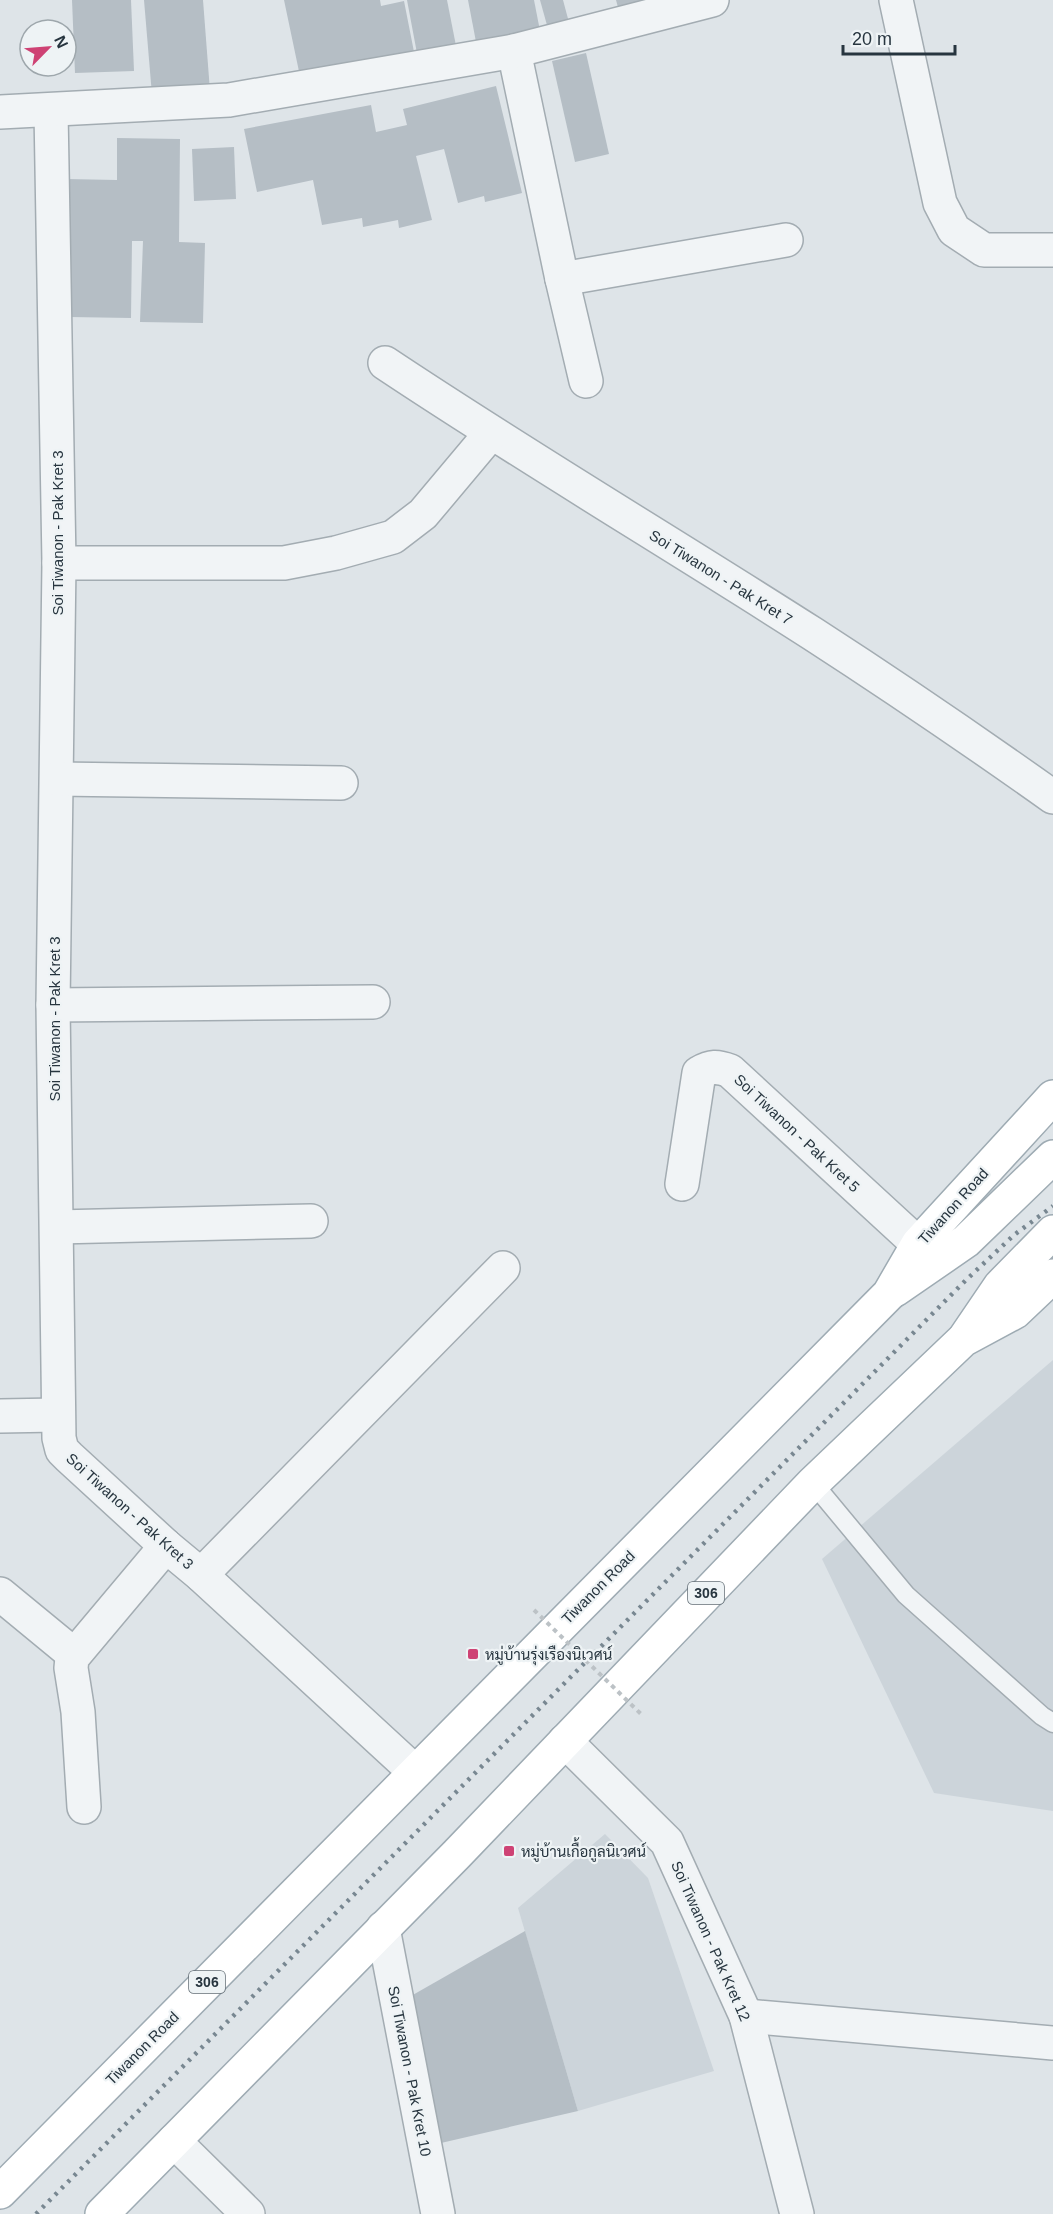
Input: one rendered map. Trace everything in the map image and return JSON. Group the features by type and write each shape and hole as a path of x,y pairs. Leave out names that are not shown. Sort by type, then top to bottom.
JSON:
{"main road":[{"name":"Tiwanon Road","path":"0,2192 889,1294 918,1244 1053,1097"},
{"name":"306","path":"889,1294 966,1241 1053,1157"},
{"name":"306","path":"102,2214 565,1742 813,1483 963,1340 1000,1286 1053,1232"},
{"name":"306","path":"963,1340 1015,1312 1053,1276"}],"street":[{"path":"0,112 229,100 514,51 712,0"},
{"path":"896,0 940,203 954,230 984,250 1053,250"},
{"path":"514,51 586,381"},
{"name":"Soi Tiwanon - Pak Kret 3","path":"51,111 58,563 57,779 52,1005 59,1438 62,1450 415,1772"},
{"path":"562,279 786,240"},
{"name":"Soi Tiwanon - Pak Kret 7","path":"385,363 491,434 813,634 947,722 1053,797"},
{"path":"58,563 284,563 336,553 393,537 423,514 491,434"},
{"path":"57,779 341,783"},
{"path":"52,1005 373,1002"},
{"name":"Soi Tiwanon - Pak Kret 5","path":"682,1184 699,1073 709,1067 718,1066 730,1071 918,1244"},
{"path":"57,1227 312,1221"},
{"path":"201,1575 503,1268"},
{"path":"0,1416 57,1415"},
{"path":"84,1807 78,1712 71,1668 73,1654 166,1546"},
{"path":"0,1594 73,1654"},
{"name":"Soi Tiwanon - Pak Kret 12","path":"565,1742 667,1842 746,2016 797,2214"},
{"name":"Soi Tiwanon - Pak Kret 10","path":"383,1928 438,2214"},
{"path":"746,2016 1053,2043"},
{"path":"174,2142 248,2214"}],"lane":[{"path":"813,1483 906,1595 1042,1716 1053,1723"}],"path":[{"path":"534,1610 642,1715"}],"shaded area":[{"path":"1053,1360 1053,1811 934,1793 822,1559"},
{"path":"605,1834 648,1878 714,2071 578,2111 518,1908"}],"building":[{"path":"72,0 131,0 134,71 78,73 78,18 73,18"},
{"path":"144,0 203,0 210,91 152,95"},
{"path":"284,0 380,0 381,6 404,1 415,57 301,81"},
{"path":"407,0 447,0 458,56 419,64"},
{"path":"468,0 534,0 541,36 477,47"},
{"path":"540,0 563,0 571,30 550,36"},
{"path":"616,0 654,0 619,11"},
{"path":"586,53 609,154 575,162 552,61"},
{"path":"496,86 522,193 485,202 484,196 458,203 444,149 416,156 432,220 399,228 398,220 363,227 362,218 322,225 313,180 257,192 244,129 371,105 376,132 407,125 403,109"},
{"path":"117,138 180,139 179,242 205,243 203,323 140,322 143,241 132,241 131,318 70,317 71,239 65,239 66,179 117,180"},
{"path":"234,147 236,199 194,201 192,149"},
{"path":"525,1931 578,2111 441,2143 411,1996"}],"railway":[{"path":"36,2214 966,1280 1014,1235 1053,1206"}],"place":[{"name":"หมู่บ้านรุ่งเรืองนิเวศน์","path":"473,1654"},
{"name":"หมู่บ้านเกื้อกูลนิเวศน์","path":"509,1851"}]}
